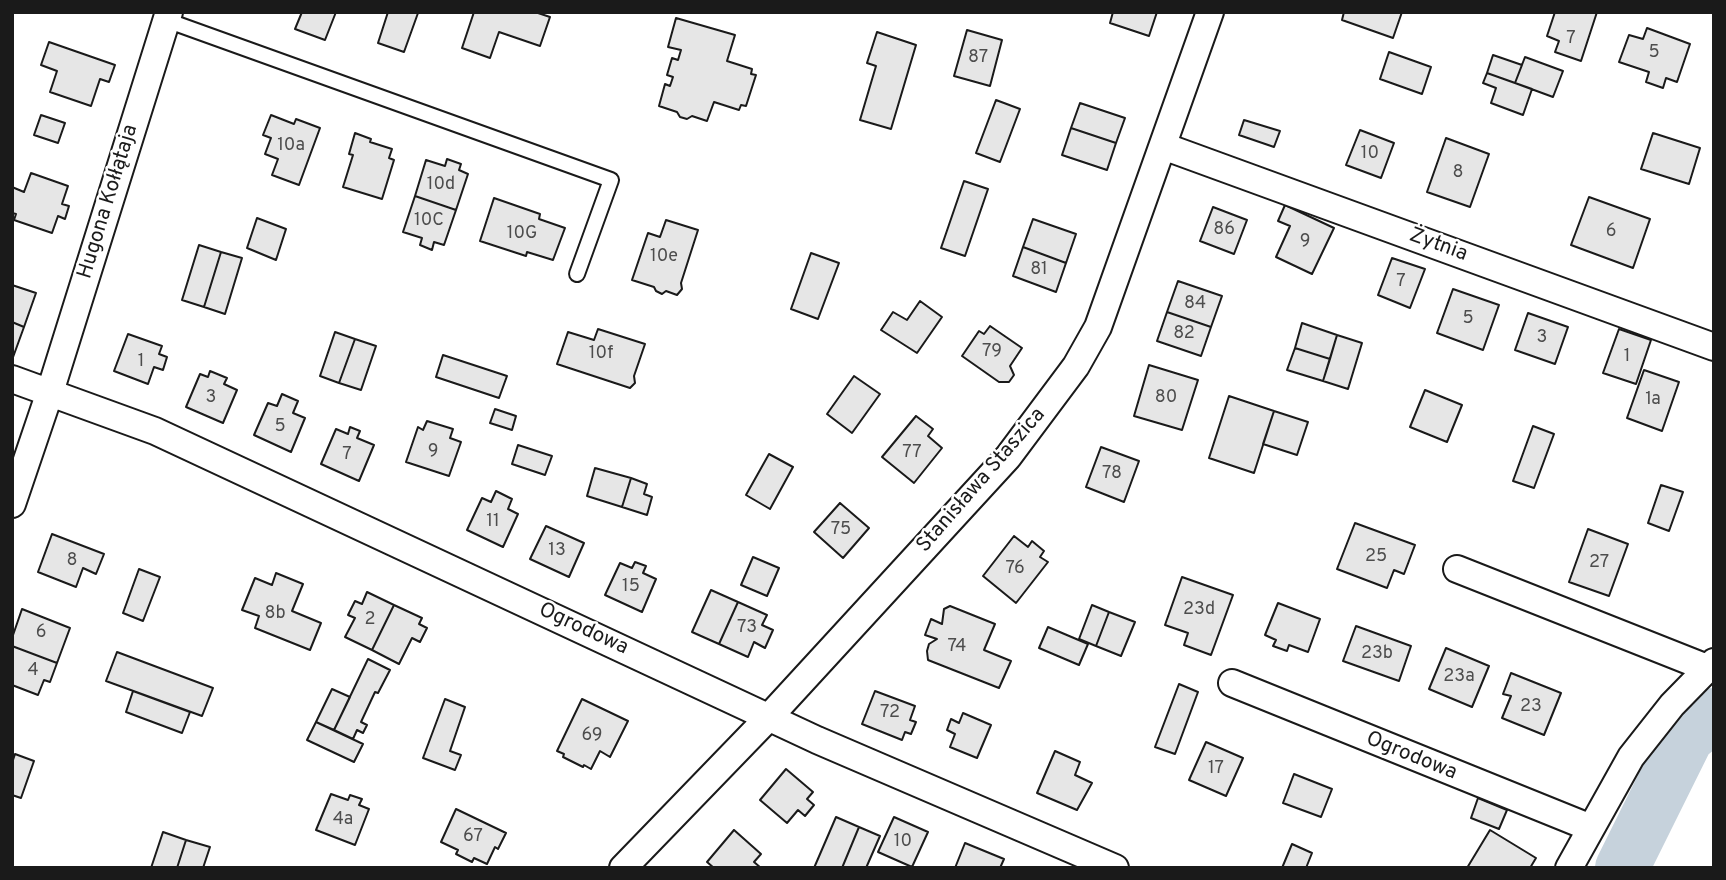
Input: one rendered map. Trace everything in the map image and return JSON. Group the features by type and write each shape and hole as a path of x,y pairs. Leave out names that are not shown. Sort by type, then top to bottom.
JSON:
{"street":[{"name":"Stanisława Staszica","path":"623,868 769,716 1008,457 1076,366 1098,327 1210,12"},
{"name":"Hugona Kołłątaja","path":"12,504 50,392 167,16"},
{"name":"Żytnia","path":"1163,146 1714,346"},
{"path":"12,379 50,392"},
{"name":"Ogrodowa","path":"50,392 155,431 817,740 1115,868"},
{"path":"1457,569 1711,665 1672,705 1631,757 1569,868"},
{"name":"Ogrodowa","path":"1232,683 1591,828"}],"lane":[{"path":"167,16 611,180 577,274"}],"building":[{"path":"302,12 336,12 325,40 295,29"},
{"path":"388,12 418,13 404,52 378,43"},
{"path":"474,12 535,12 550,17 540,46 499,32 490,58 462,48"},
{"path":"1113,12 1157,12 1149,36 1110,23"},
{"path":"1344,12 1402,12 1393,38 1342,20"},
{"path":"1555,12 1597,12 1581,61 1555,52 1559,41 1547,36"},
{"path":"676,18 735,35 727,61 752,69 751,74 756,75 746,106 741,105 739,110 714,102 707,121 692,116 687,119 680,117 677,112 659,106 665,84 670,86 673,77 667,75 672,58 678,60 681,50 668,47"},
{"path":"1647,28 1690,44 1677,82 1666,78 1663,88 1646,82 1649,72 1619,62 1629,35 1643,39"},
{"path":"967,30 1002,40 990,86 954,76"},
{"path":"877,32 916,45 891,129 860,120 876,66 867,63"},
{"path":"49,42 115,65 109,82 100,79 91,106 50,92 57,71 41,65"},
{"path":"1389,52 1431,67 1422,94 1380,79"},
{"path":"1493,55 1522,65 1515,83 1487,73"},
{"path":"1525,57 1563,71 1553,97 1515,83"},
{"path":"1487,73 1532,89 1523,115 1491,103 1496,88 1483,83"},
{"path":"996,100 1020,109 1000,162 976,153"},
{"path":"1080,103 1125,118 1116,143 1071,128"},
{"path":"41,115 65,123 58,143 34,135"},
{"path":"271,115 294,124 296,119 320,128 299,185 272,175 278,159 265,154 271,138 263,135"},
{"path":"1244,120 1280,131 1274,147 1239,135"},
{"path":"1071,128 1116,143 1107,170 1062,155"},
{"path":"1360,130 1394,143 1381,178 1346,165"},
{"path":"355,133 371,139 370,142 392,149 389,158 394,160 382,199 343,187 353,155 349,154"},
{"path":"1653,133 1700,148 1689,184 1641,169"},
{"path":"1446,138 1489,154 1470,207 1427,192"},
{"path":"447,159 461,164 459,170 468,174 456,210 415,196 426,160 445,166"},
{"path":"31,173 68,186 62,204 69,206 65,219 58,216 52,233 14,220 16,214 12,213 12,187 24,192"},
{"path":"964,181 988,189 965,256 941,248"},
{"path":"415,196 456,210 444,245 434,242 432,250 420,245 422,238 403,232"},
{"path":"1589,197 1650,219 1633,268 1571,245"},
{"path":"494,198 540,214 539,219 565,228 553,260 527,252 526,256 480,241"},
{"path":"1285,205 1334,228 1312,274 1276,257 1290,226 1278,221"},
{"path":"1213,207 1247,220 1234,254 1200,241"},
{"path":"257,218 286,229 276,260 247,248"},
{"path":"1033,219 1076,234 1066,263 1023,247"},
{"path":"666,220 698,230 681,283 682,289 677,295 666,291 662,294 654,287 632,280 648,233 660,237"},
{"path":"199,245 221,252 204,307 182,300"},
{"path":"1023,247 1066,263 1056,292 1013,276"},
{"path":"221,252 242,258 225,314 204,307"},
{"path":"811,253 839,263 818,319 791,309"},
{"path":"1392,258 1425,269 1410,308 1378,295"},
{"path":"1178,281 1222,296 1211,327 1167,312"},
{"path":"12,285 36,293 24,327 12,322"},
{"path":"1453,289 1499,305 1483,350 1437,333"},
{"path":"920,301 942,317 917,353 881,330 893,312 907,320"},
{"path":"1167,312 1211,327 1201,356 1157,341"},
{"path":"1528,313 1568,327 1555,364 1515,350"},
{"path":"12,322 24,327 12,360"},
{"path":"1302,323 1337,335 1330,359 1295,348"},
{"path":"990,326 1022,348 1010,366 1014,375 1009,382 999,382 962,356 979,331 984,334"},
{"path":"598,329 645,344 634,376 635,383 630,388 557,364 568,332 594,340"},
{"path":"1619,329 1651,340 1636,384 1603,373"},
{"path":"335,332 355,339 339,383 320,376"},
{"path":"128,334 162,346 159,354 167,357 163,370 154,367 148,384 114,371"},
{"path":"1337,335 1362,343 1348,389 1323,381"},
{"path":"355,339 376,346 361,390 339,383"},
{"path":"1295,348 1330,359 1323,381 1287,370"},
{"path":"443,355 507,376 499,398 436,377"},
{"path":"1149,365 1198,380 1182,430 1134,416"},
{"path":"1644,370 1679,382 1662,431 1627,418"},
{"path":"210,371 227,378 224,384 237,390 223,423 186,407 200,374 208,377"},
{"path":"854,376 880,394 852,433 827,414"},
{"path":"1425,390 1462,405 1447,442 1410,427"},
{"path":"282,394 298,401 293,413 305,418 291,452 254,435 268,403 277,406"},
{"path":"1229,396 1274,411 1254,473 1209,458"},
{"path":"495,409 516,416 512,430 490,423"},
{"path":"1274,411 1308,422 1297,455 1263,444"},
{"path":"916,416 933,429 928,436 942,448 914,483 882,457"},
{"path":"427,421 453,429 450,438 461,442 449,476 406,462 418,427 423,430"},
{"path":"1533,426 1554,434 1534,488 1513,481"},
{"path":"350,427 360,431 357,438 374,445 359,481 321,464 336,429 348,434"},
{"path":"518,445 552,456 545,475 512,464"},
{"path":"1101,447 1139,461 1124,502 1086,487"},
{"path":"769,454 793,467 770,509 746,495"},
{"path":"595,468 631,478 622,507 587,496"},
{"path":"631,478 647,484 644,494 652,497 647,515 622,507"},
{"path":"1661,485 1683,492 1669,531 1648,523"},
{"path":"496,491 512,499 508,509 518,514 503,547 467,530 482,498 491,502"},
{"path":"840,503 869,528 843,558 814,532"},
{"path":"1355,523 1415,545 1404,574 1394,570 1387,588 1337,569"},
{"path":"546,526 584,543 569,577 530,559"},
{"path":"1588,529 1628,544 1609,596 1569,582"},
{"path":"52,534 104,554 96,574 83,568 76,587 38,572"},
{"path":"1014,536 1028,547 1032,541 1044,551 1040,557 1048,562 1016,603 983,576"},
{"path":"753,557 779,568 767,596 741,585"},
{"path":"635,562 646,566 643,573 656,579 642,612 605,595 620,563 632,568"},
{"path":"139,569 160,577 143,621 123,613"},
{"path":"276,573 303,584 292,611 321,623 310,650 255,628 259,616 242,610 255,578 272,585"},
{"path":"1182,577 1233,595 1211,655 1184,645 1188,633 1165,625"},
{"path":"711,590 738,602 719,644 692,632"},
{"path":"367,592 394,605 372,650 345,637 355,618 348,615 355,601 362,604"},
{"path":"738,602 767,615 762,625 773,630 765,648 754,642 748,657 719,644"},
{"path":"1278,603 1320,619 1308,652 1289,645 1287,651 1273,646 1276,640 1265,635"},
{"path":"394,605 422,618 419,624 427,628 420,642 412,638 399,664 372,650"},
{"path":"1092,605 1109,612 1096,646 1079,639"},
{"path":"950,606 995,624 984,650 1011,661 999,688 928,660 929,644 937,639 925,635 931,619 942,624 944,609"},
{"path":"22,609 70,628 57,663 12,646"},
{"path":"1109,612 1135,622 1121,656 1096,646"},
{"path":"1356,626 1411,646 1399,681 1343,661"},
{"path":"1048,627 1088,644 1079,665 1039,648"},
{"path":"12,646 57,663 50,682 44,680 38,695 12,685"},
{"path":"1446,648 1489,666 1472,707 1429,689"},
{"path":"117,652 213,688 202,716 106,681"},
{"path":"368,659 390,670 378,693 375,692 361,722 367,725 363,733 357,730 353,739 334,730"},
{"path":"1511,673 1561,693 1544,735 1502,718 1511,696 1503,694"},
{"path":"1179,684 1198,692 1175,754 1155,747"},
{"path":"332,689 350,697 334,730 316,722"},
{"path":"133,691 190,712 182,733 126,712"},
{"path":"875,691 915,706 910,720 916,722 911,734 905,732 902,740 862,724"},
{"path":"445,699 465,707 450,751 461,755 455,770 423,758"},
{"path":"582,699 628,721 610,757 600,751 591,769 563,757 564,754 557,751"},
{"path":"963,713 991,725 977,758 950,747 955,734 947,730 951,719 959,723"},
{"path":"316,722 363,744 354,762 307,740"},
{"path":"1206,742 1243,758 1226,796 1189,780"},
{"path":"1055,751 1080,762 1075,775 1092,783 1077,810 1037,793"},
{"path":"15,754 34,761 21,798 12,795 12,763"},
{"path":"786,769 813,792 807,799 814,805 805,816 798,810 787,823 760,800"},
{"path":"1294,774 1332,789 1321,817 1283,803"},
{"path":"331,794 348,800 350,795 362,799 359,805 369,809 355,845 316,830"},
{"path":"1478,798 1507,810 1499,829 1471,818"},
{"path":"456,809 506,833 487,864 474,858 472,862 456,854 458,850 441,842"},
{"path":"836,817 859,827 842,868 814,868"},
{"path":"894,817 928,832 912,867 878,852"},
{"path":"859,827 880,836 866,868 842,868"},
{"path":"734,830 761,854 754,862 761,868 714,868 707,862"},
{"path":"1490,830 1536,858 1530,868 1467,868"},
{"path":"163,832 186,840 177,868 151,868"},
{"path":"186,840 210,847 203,868 177,868"},
{"path":"965,843 1004,859 1000,868 955,868"},
{"path":"1292,844 1312,853 1306,868 1282,868"}],"waterway":[{"path":"1622,868 1687,737 1714,715"}]}
